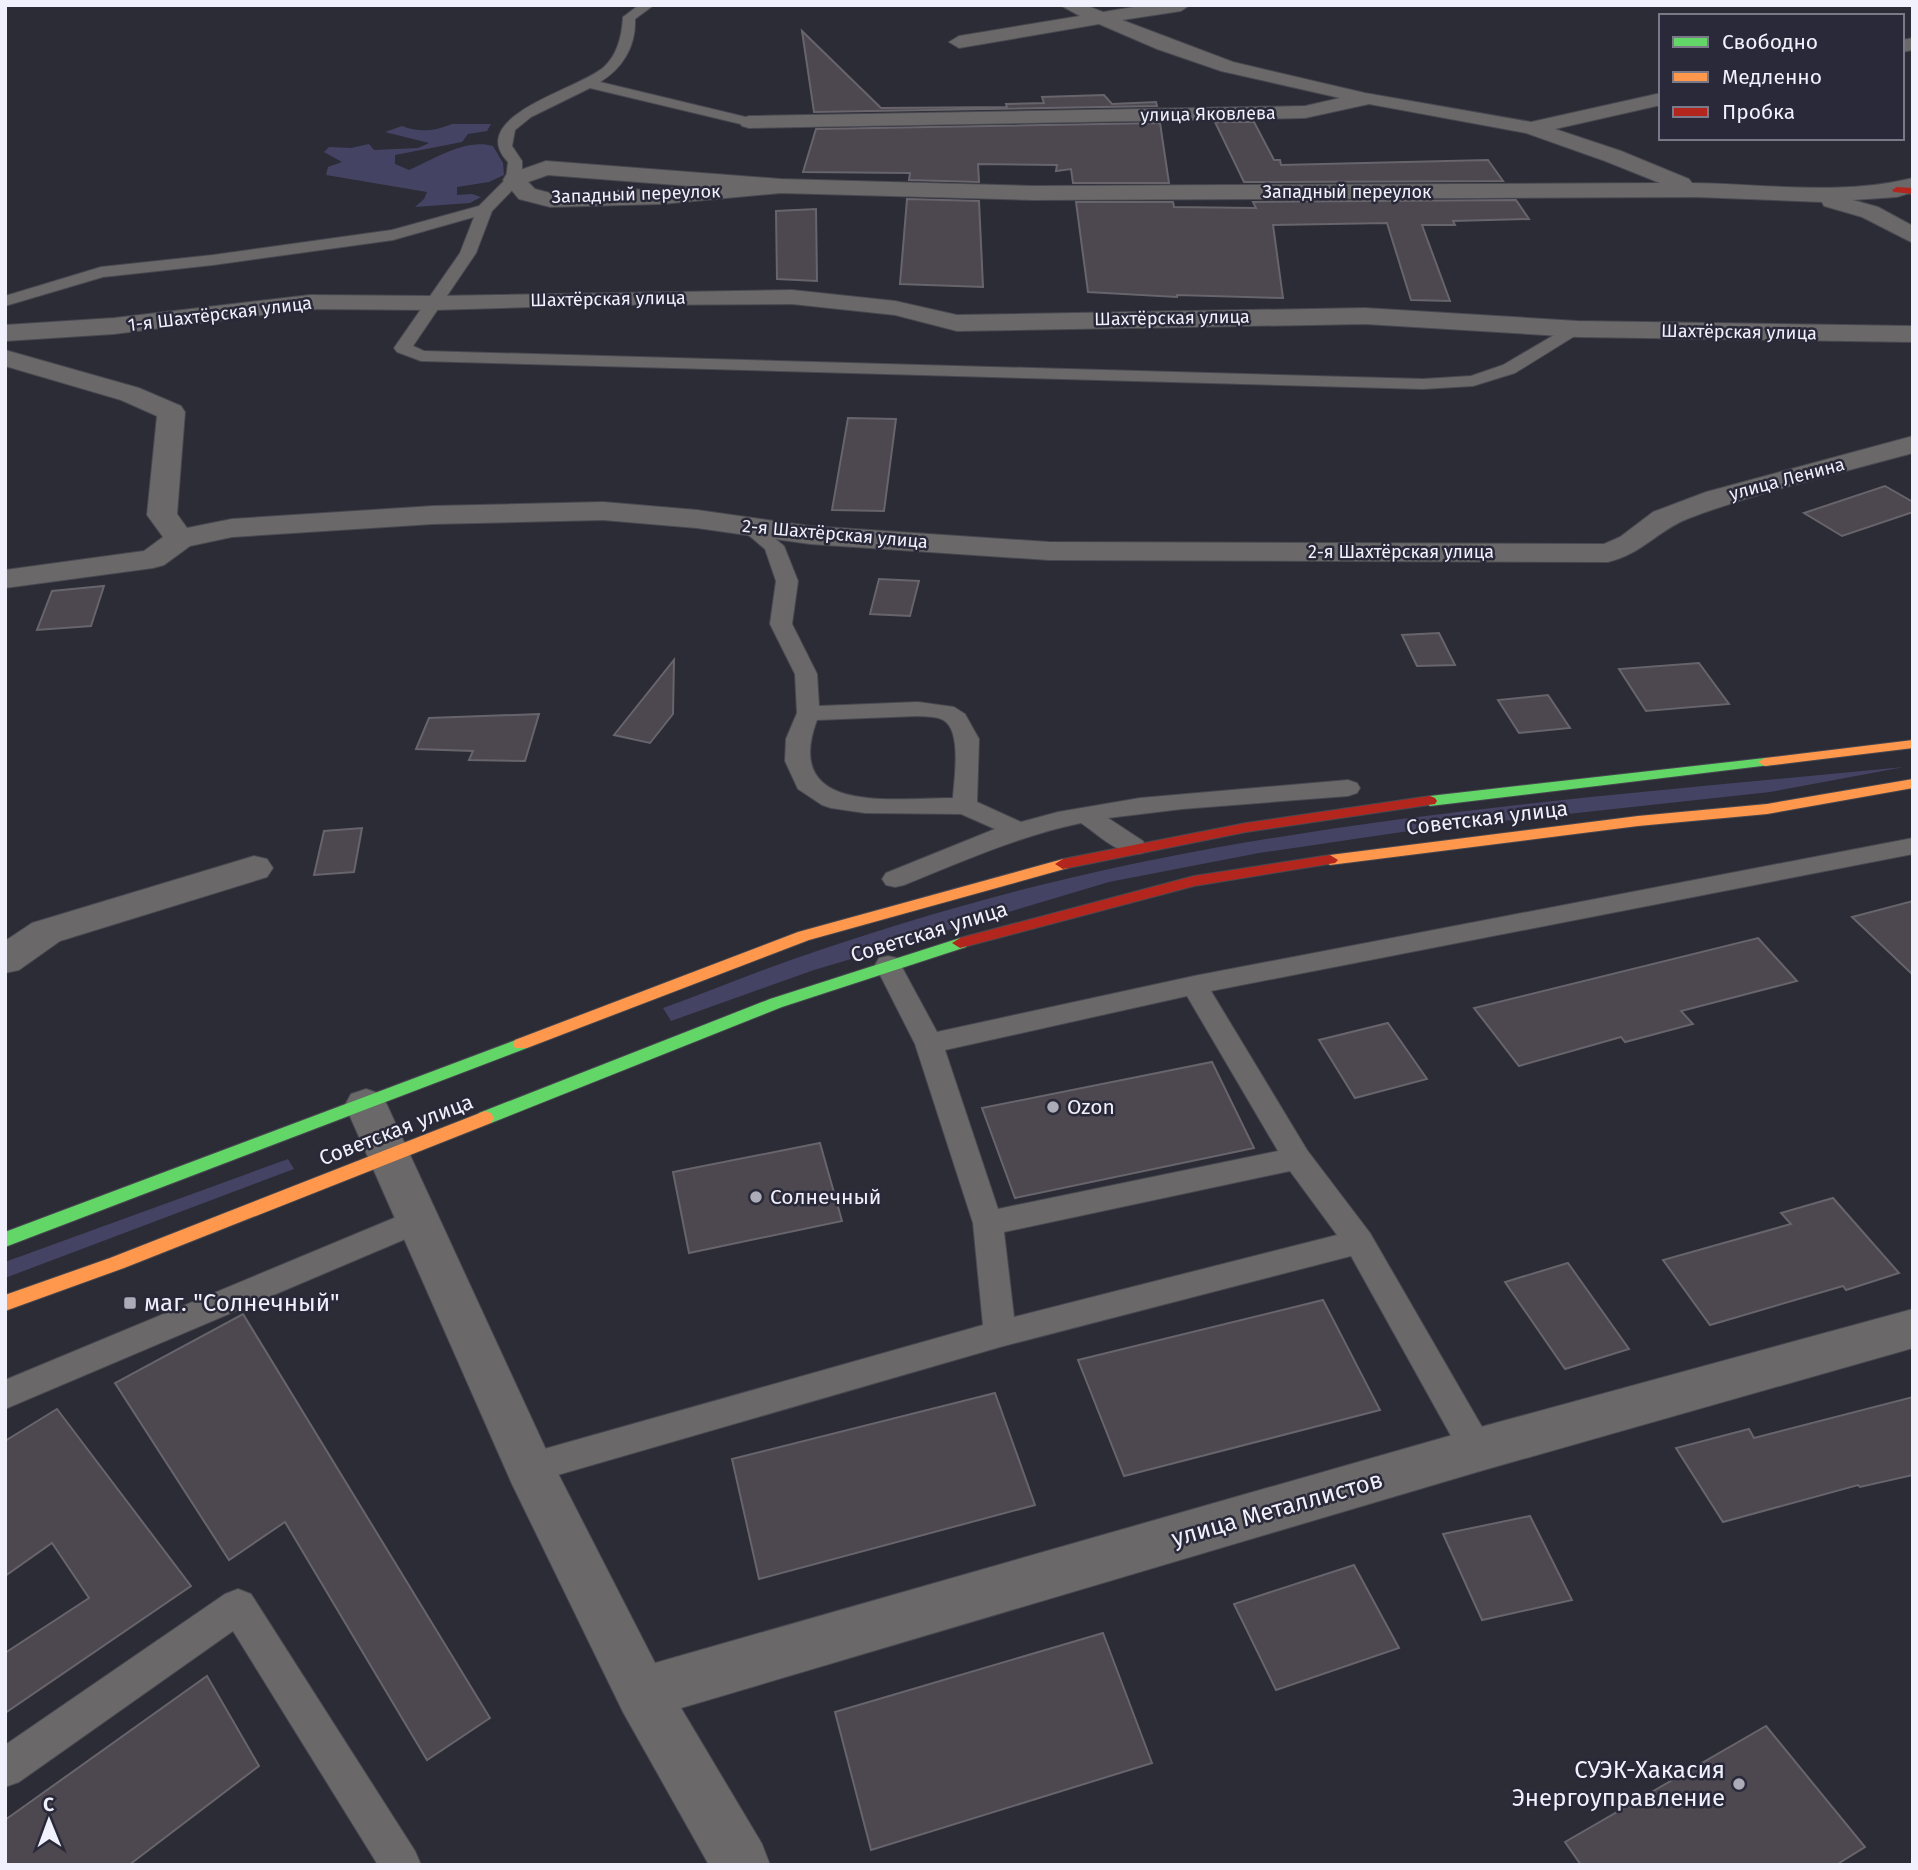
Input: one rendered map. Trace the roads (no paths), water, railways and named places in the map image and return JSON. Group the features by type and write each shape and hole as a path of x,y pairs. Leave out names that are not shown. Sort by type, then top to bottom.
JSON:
{"main road":[{"name":"Советская улица","path":"5,1240 366,1105 614,1007 804,936 1015,875 1134,847 1349,811 1913,744"},
{"name":"Советская улица","path":"5,1303 389,1156 641,1050 888,965 1052,917 1194,881 1412,849 1638,821 1767,809 1913,783"},
{"path":"614,1007 626,1026"}],"street":[{"path":"1069,5 1228,67 1369,98"},
{"path":"959,42 1181,5"},
{"name":"улица Яковлева","path":"749,122 1305,112 1369,98 1531,128 1659,99"},
{"path":"1531,128 1612,156 1696,190"},
{"name":"Западный переулок","path":"781,186 662,197 550,200 527,194 514,171 546,168 781,186 1033,193 1696,190 1814,196 1907,189"},
{"path":"1814,196 1870,212 1913,236"},
{"name":"Шахтёрская улица","path":"434,303 792,297 895,308 957,323 1365,316 1577,329 1913,334"},
{"name":"1-я Шахтёрская улица","path":"5,333 114,326 310,302 434,303"},
{"path":"5,358 130,394 172,412 162,516 180,539"},
{"name":"улица Ленина","path":"1663,517 1716,498 1913,444"},
{"name":"2-я Шахтёрская улица","path":"5,579 153,559 180,539 232,528 433,515 590,511 697,519 810,535 1049,551 1608,553 1632,543 1663,517"},
{"path":"5,960 46,932 254,868"},
{"path":"366,1105 530,1468 642,1693 741,1865"},
{"name":"улица Металлистов","path":"642,1693 1478,1450 1913,1328"}],"lane":[{"path":"648,5 629,17 628,40 617,61 590,84 521,117 509,127 503,141 514,171 485,209 468,253 403,348 421,356 564,362 874,367 1423,384 1473,381 1509,369 1577,329"},
{"path":"590,84 749,122"},
{"path":"5,301 101,272 213,260 393,235 485,209"},
{"path":"749,527 774,546 787,581 781,624 806,674 808,713 798,739 797,761 806,784 831,800 865,805 965,806 1018,830"},
{"path":"808,713 918,709 946,712 957,719 967,739 965,806"},
{"path":"895,879 1018,830 1086,815 1168,804 1348,788"},
{"path":"1086,815 1134,847"},
{"path":"929,1044 1194,985 1913,846"},
{"path":"888,965 929,1044 988,1223 1000,1334"},
{"path":"1194,985 1297,1158 1359,1242 1478,1450"},
{"path":"988,1223 1297,1158"},
{"path":"5,1395 418,1220"},
{"path":"530,1468 1000,1334 1359,1242"},
{"path":"5,1768 238,1606 401,1865"}],"place":[{"name":"Ozon","path":"1053,1107"},
{"name":"Солнечный","path":"756,1197"},
{"name":"маг. \"Солнечный\"","path":"130,1303"},
{"name":"СУЭК-Хакасия Энергоуправление","path":"1739,1784"}]}
